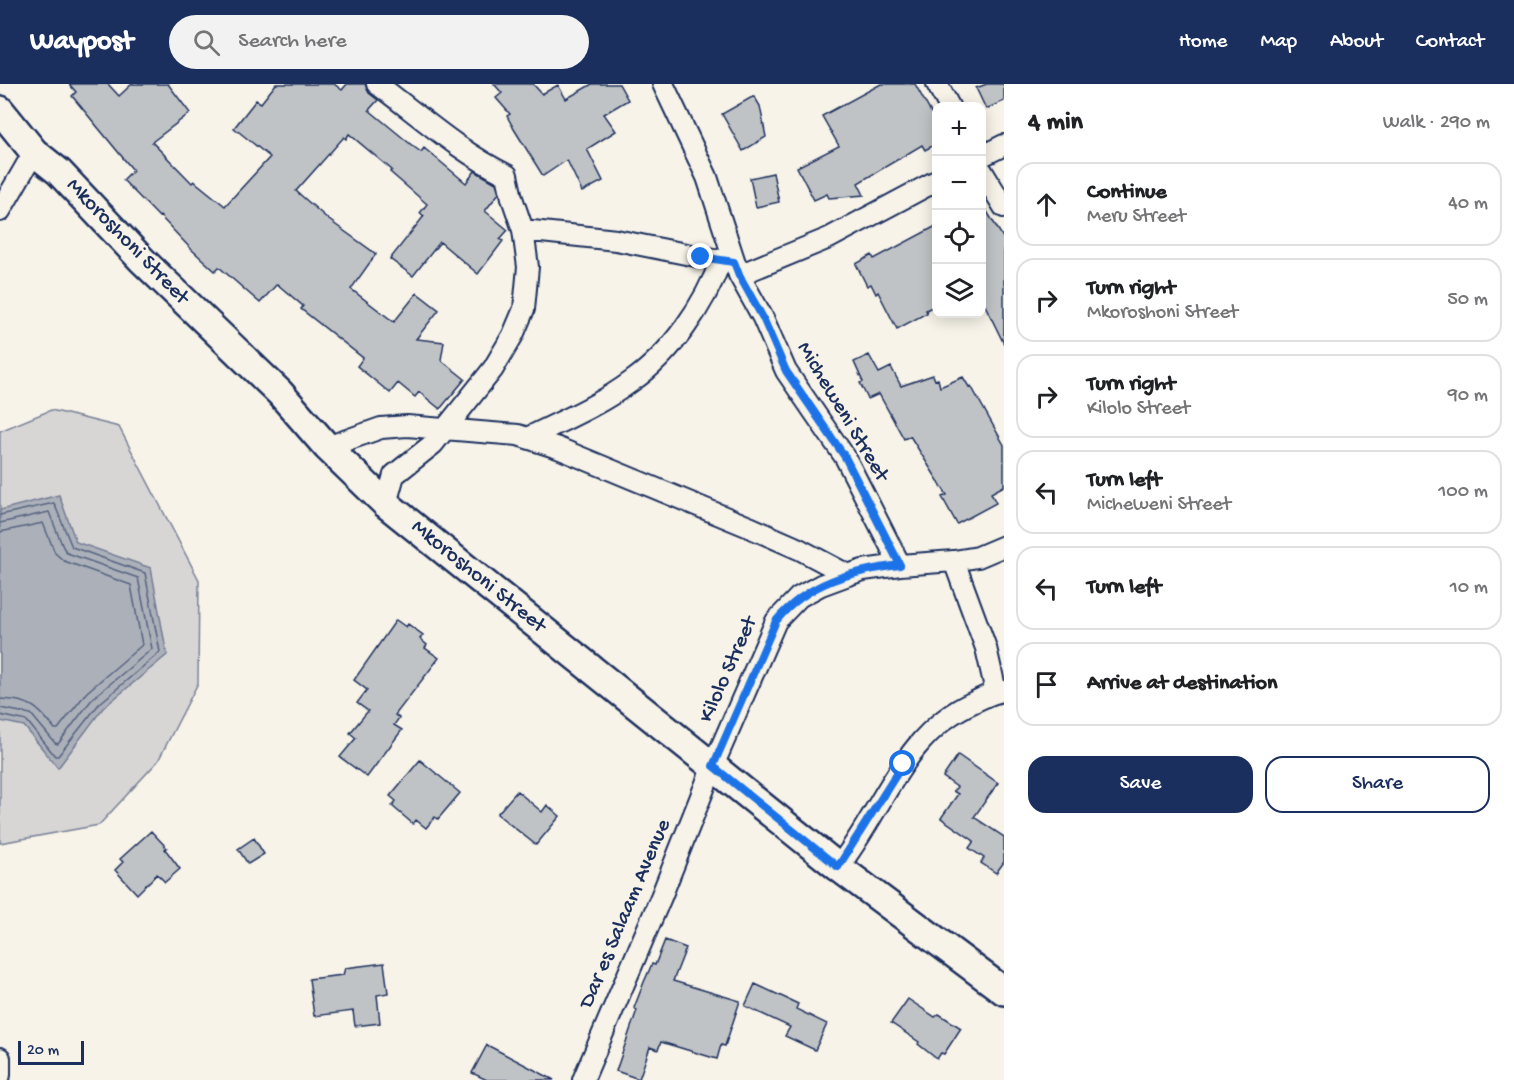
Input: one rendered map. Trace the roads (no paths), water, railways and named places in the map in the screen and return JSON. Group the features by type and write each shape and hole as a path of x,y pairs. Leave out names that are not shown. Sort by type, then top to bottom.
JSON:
{"street":[{"path":"377,84 438,133 484,164 507,176 512,198 524,230 528,267 524,309 513,335 493,369 433,444 394,475 386,504"},
{"name":"Micheweni Street","path":"663,84 706,177 732,265 763,318 786,371 845,457 900,565"},
{"path":"937,84 947,102"},
{"name":"Mkoroshoni Street","path":"0,110 34,152 59,172 142,261 280,393 327,447 386,504 838,867 1004,991"},
{"path":"986,154 1004,145"},
{"path":"0,211 34,152"},
{"path":"986,179 1004,207"},
{"path":"526,438 589,408 634,381 664,352 694,315 713,281 732,265 829,238 932,183"},
{"path":"524,230 616,240 732,265"},
{"path":"327,447 381,428 407,426 518,435 558,448 749,527 799,549 848,575"},
{"name":"Kilolo Street","path":"713,766 776,621 799,597 821,585 863,570 978,557 1004,546"},
{"path":"838,867 903,764 931,730 960,708 1000,691 954,561"},
{"name":"Dar es Salaam Avenue","path":"583,1080 661,897 713,766"},
{"path":"0,1058 0,1075"}],"water":[{"path":"59,495 76,542 151,568 167,655 103,708 58,768 24,726 0,721 0,510"}]}
